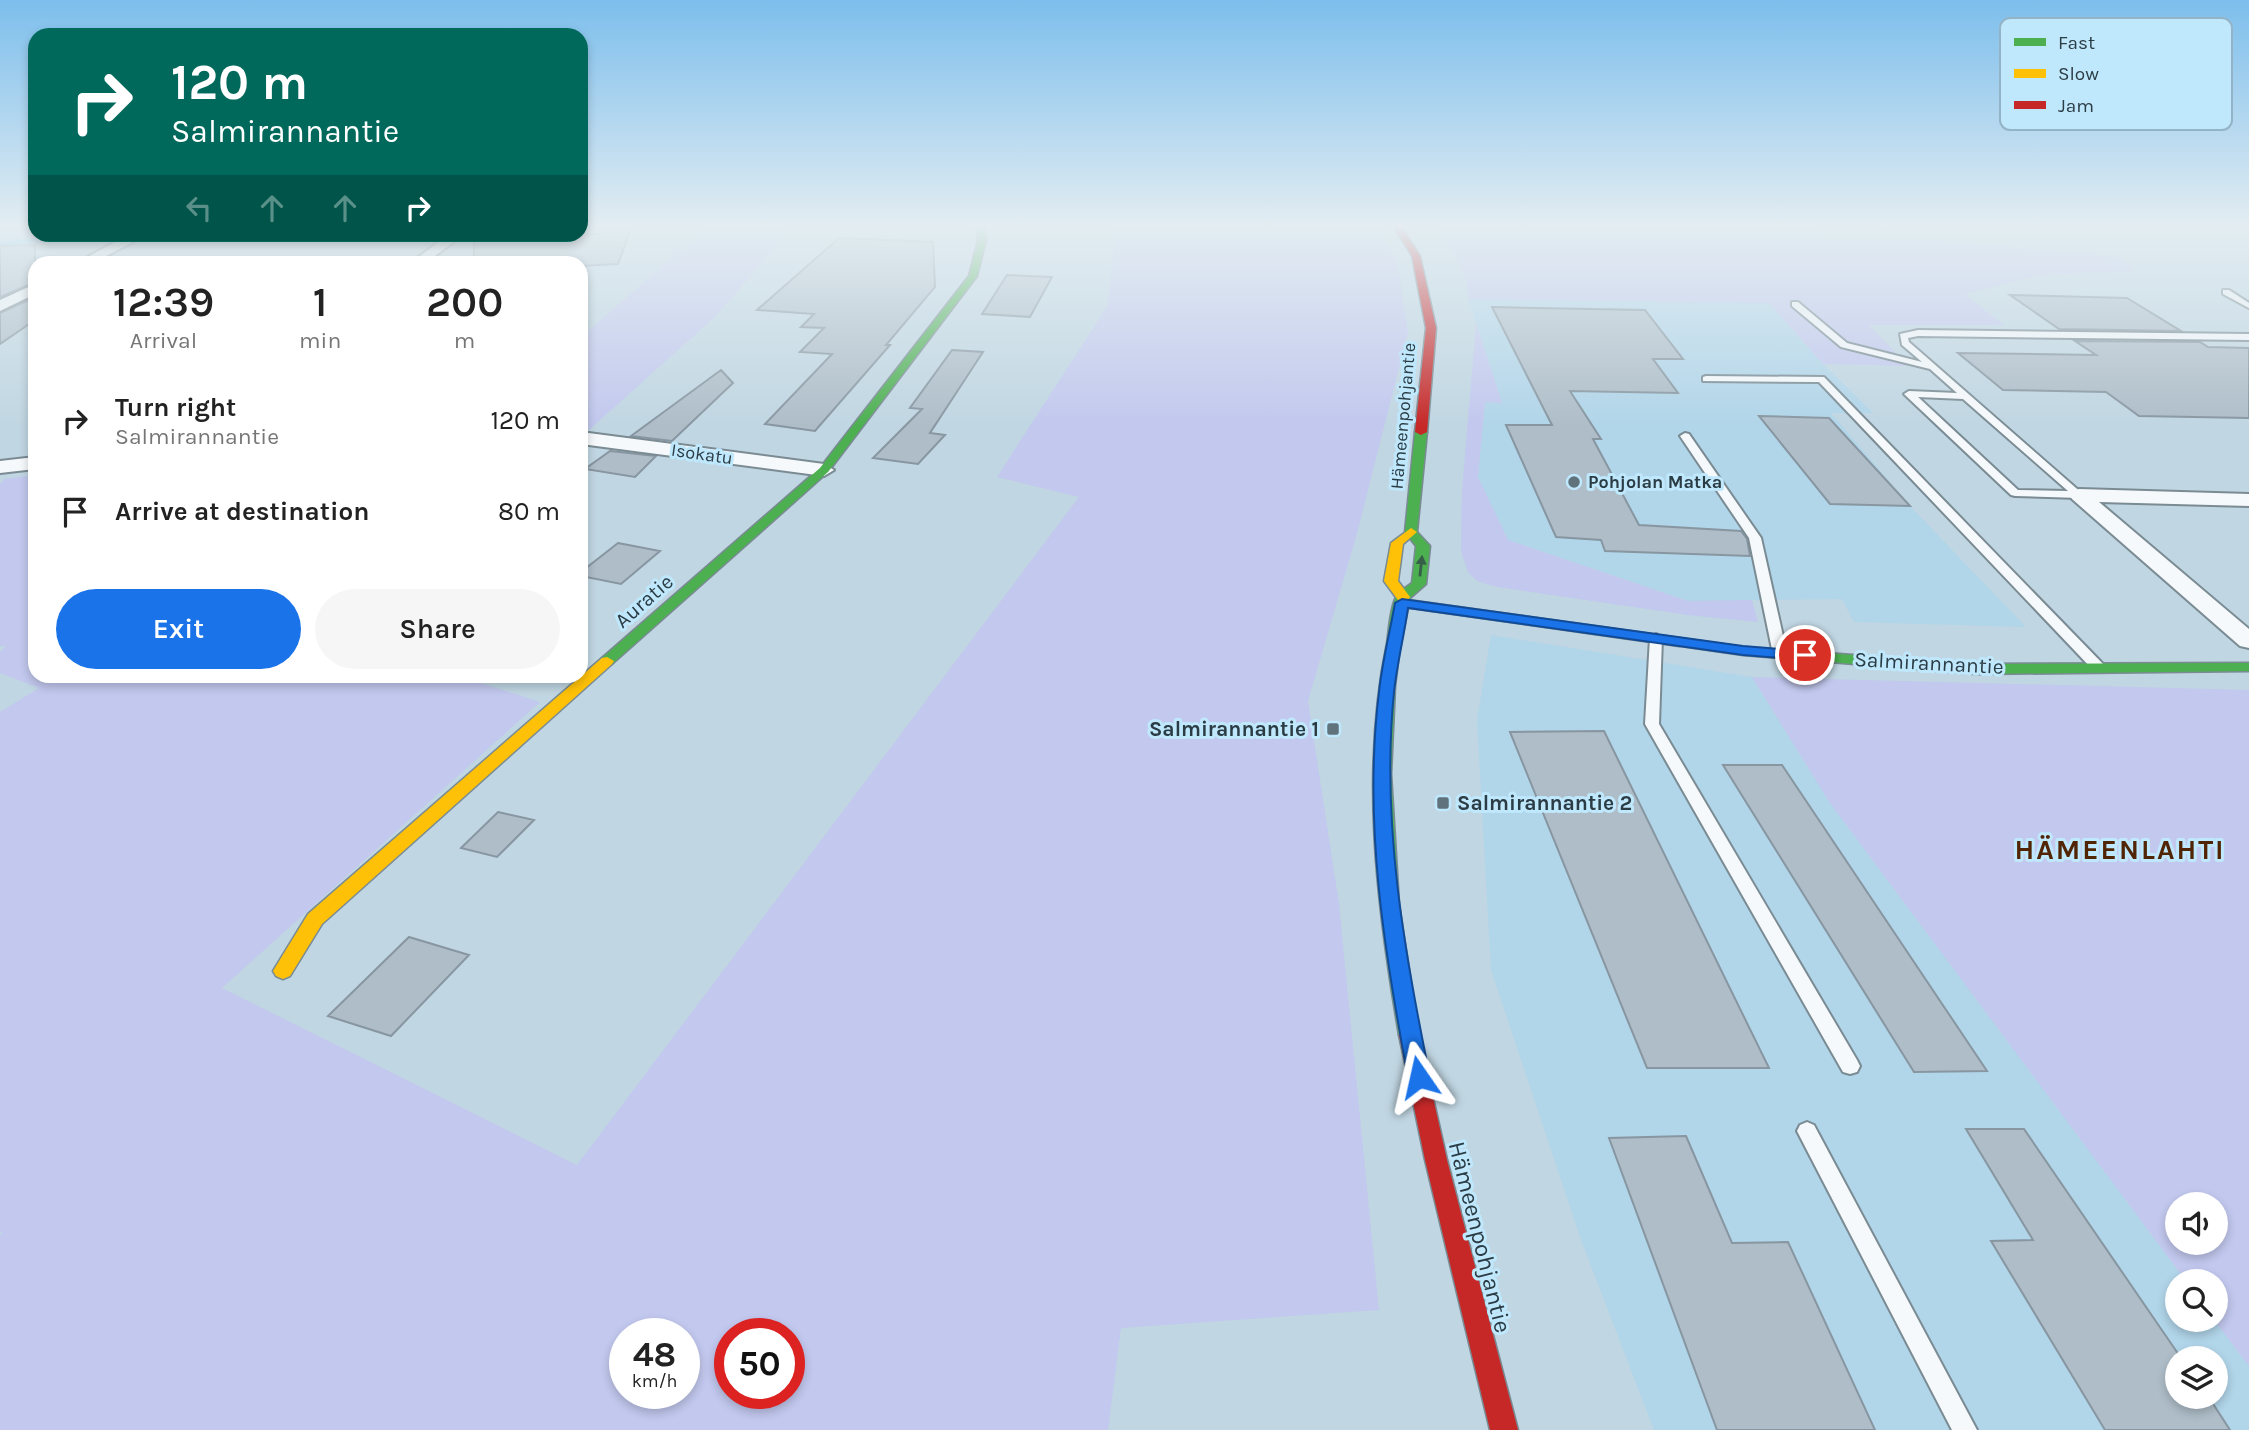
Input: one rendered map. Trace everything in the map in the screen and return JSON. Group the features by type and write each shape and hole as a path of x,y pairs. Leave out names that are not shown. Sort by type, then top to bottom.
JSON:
{"street":[{"path":"0,306 26,293"},
{"name":"Auratie","path":"588,678 824,470 959,293"},
{"name":"Hämeenpohjantie","path":"1424,293 1431,328 1411,532 1423,546 1419,584 1403,600 1386,692 1383,776 1387,885 1405,1008 1428,1123 1504,1430"},
{"name":"Isokatu","path":"588,439 824,470"},
{"path":"0,467 28,464"},
{"path":"2079,495 2249,500"},
{"path":"2079,495 2249,641"},
{"name":"Hämeenpohjantie","path":"1403,600 1391,581 1397,543 1411,532"},
{"name":"Salmirannantie","path":"1403,600 1656,638 1780,653 1976,668 2249,667"},
{"name":"Auratie","path":"283,971 315,919 583,683"}],"lane":[{"path":"2227,293 2249,306"},
{"path":"1795,304 1844,345 1934,369"},
{"path":"2079,495 1905,343 1903,336 1918,333 2249,337"},
{"path":"1706,379 1821,379 2098,668"},
{"path":"1965,396 1909,394 2015,493 2079,495"},
{"path":"1685,436 1755,538 1780,653"},
{"path":"1656,638 1652,724 1850,1066"},
{"path":"1807,1131 1965,1430"}],"shaded area":[{"path":"632,293 736,293 716,316 588,431 588,331"},
{"path":"1109,293 1402,293 1408,333 1356,537 1308,701 1339,904 1379,1310 1121,1328 1108,1430 0,1430 0,712 39,688 0,673 0,652 6,646 0,646 0,484 5,479 28,476 28,683 481,683 540,702 222,988 577,1165 1079,497 997,477 1108,305"},
{"path":"1468,293 1970,293 1965,294 2004,325 1869,325 1908,366 1823,364 1769,303 1468,299"},
{"path":"1468,299 1769,303 1823,364 1873,413 1831,413 1910,506 2026,627 1854,622 1842,599 1688,601 1508,540 1478,477 1485,402 1502,403"},
{"path":"1476,323 1502,403 1485,402 1478,477 1508,540 1688,601 1752,600 1758,622 1688,615 1497,587 1477,581 1468,572 1461,551 1462,490"},
{"path":"1491,635 1752,677 1830,803 2177,1269 2165,1269 2165,1332 2223,1332 2249,1366 2249,1430 1654,1430 1581,1240 1491,970 1477,720"},
{"path":"1752,677 2249,690 2249,1366 2223,1332 2228,1332 2228,1269 2177,1269 2167,1255 2228,1255 2228,1192 2165,1192 2165,1253 1830,803"}],"building":[{"path":"777,293 930,293 886,345 890,345 815,431 765,424 832,354 800,352 824,328 801,327 814,314 757,310"},
{"path":"996,293 1043,293 1030,317 982,314"},
{"path":"2010,295 2127,298 2181,331 2059,329"},
{"path":"28,300 28,325 0,344 0,313"},
{"path":"1492,307 1645,310 1683,359 1653,359 1678,393 1570,391 1601,439 1593,439 1639,525 1741,531 1747,539 1750,556 1605,551 1601,540 1556,537 1506,425 1552,425"},
{"path":"2075,341 2200,342 2208,347 2249,348 2249,418 2139,416 2106,392 2003,390 1958,353 2096,355"},
{"path":"952,350 983,352 930,433 945,435 918,464 873,458 922,409 910,408"},
{"path":"721,370 733,383 672,441 631,436"},
{"path":"1759,416 1829,418 1910,506 1830,504"},
{"path":"610,451 656,456 635,477 588,469"},
{"path":"618,543 660,551 621,584 588,577 588,567"},
{"path":"1604,731 1769,1068 1647,1068 1510,732"},
{"path":"1723,765 1782,765 1987,1071 1914,1072"},
{"path":"498,812 534,820 497,857 461,848"},
{"path":"409,937 469,955 391,1036 328,1016"},
{"path":"1966,1129 2024,1129 2173,1346 2165,1346 2165,1409 2216,1409 2230,1430 2105,1430 1991,1241 2033,1240"},
{"path":"1686,1136 1732,1243 1788,1242 1875,1430 1717,1430 1609,1138"}],"traffic: fast":[{"path":"607,661 824,470 960,293"},
{"path":"1409,1035 1389,905 1382,774 1387,686 1392,653 1403,597 1419,584 1423,546 1411,532 1421,432"},
{"path":"1679,642 1743,651 1976,669 2249,667"}],"traffic: slow":[{"path":"1403,597 1391,581 1397,543 1411,532"},
{"path":"1402,603 1679,642"},
{"path":"588,678 607,661"},
{"path":"283,971 315,919 582,683"}],"traffic: jam":[{"path":"1421,432 1431,328 1424,293"},
{"path":"1409,1035 1436,1160 1504,1430"}],"place":[{"name":"Pohjolan Matka","path":"1574,482"},
{"name":"Salmirannantie 1","path":"1333,729"},
{"name":"Salmirannantie 2","path":"1443,803"}],"district":[{"name":"HÄMEENLAHTI","path":"2120,849"}],"route":[{"path":"1419,1077 1405,1008 1387,885 1383,776 1386,692 1402,603 1743,651 1805,655"}]}
